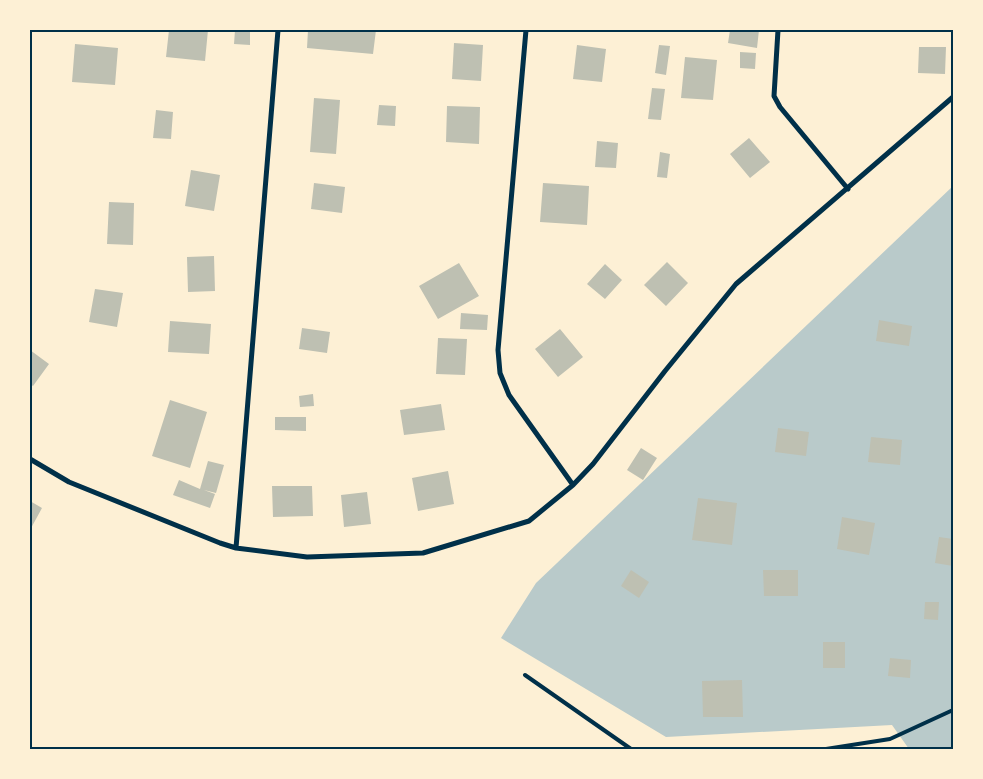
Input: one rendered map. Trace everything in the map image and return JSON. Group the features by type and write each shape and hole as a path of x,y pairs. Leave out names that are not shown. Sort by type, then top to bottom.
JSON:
{"street":[{"path":"236,548 278,30"},
{"path":"526,30 498,350 500,373 509,396 573,485"},
{"path":"778,30 774,96 780,107 848,189"},
{"path":"30,459 69,482 220,543 236,548 308,557 424,553 529,521 573,485 593,464 736,284 953,97"}],"lane":[{"path":"525,675 631,749"},
{"path":"826,749 890,739 953,710"}],"shaded area":[{"path":"953,186 953,749 909,749 892,725 666,737 501,638 536,583"}],"building":[{"path":"169,30 208,30 205,61 166,57"},
{"path":"235,30 250,30 250,45 234,44"},
{"path":"308,30 376,30 373,54 307,48"},
{"path":"730,30 759,30 757,48 728,43"},
{"path":"454,43 483,45 481,81 452,79"},
{"path":"75,44 118,48 115,85 72,82"},
{"path":"577,45 606,49 602,82 573,79"},
{"path":"659,45 670,46 666,75 655,73"},
{"path":"919,47 946,47 945,74 918,73"},
{"path":"740,52 756,53 755,69 740,68"},
{"path":"685,57 717,60 713,100 681,98"},
{"path":"652,88 665,89 661,120 648,119"},
{"path":"314,98 340,100 336,154 310,152"},
{"path":"379,105 396,106 395,126 377,125"},
{"path":"447,106 480,107 479,144 446,142"},
{"path":"156,110 173,112 171,139 153,138"},
{"path":"749,138 770,162 750,178 730,154"},
{"path":"597,141 618,143 616,168 595,167"},
{"path":"660,152 670,154 667,178 657,177"},
{"path":"191,170 220,175 214,211 185,206"},
{"path":"314,183 345,187 342,213 311,209"},
{"path":"543,183 589,186 587,225 540,222"},
{"path":"109,202 134,203 133,245 107,244"},
{"path":"214,256 215,291 188,292 187,257"},
{"path":"667,262 688,283 666,306 644,285"},
{"path":"459,263 479,296 438,319 419,286"},
{"path":"605,264 622,280 605,299 587,284"},
{"path":"95,289 123,293 117,327 89,322"},
{"path":"461,313 488,315 487,330 460,329"},
{"path":"879,320 912,326 909,346 876,341"},
{"path":"170,321 211,324 209,354 168,352"},
{"path":"302,328 330,332 327,353 299,349"},
{"path":"560,329 583,357 558,377 535,349"},
{"path":"438,338 467,339 465,375 436,374"},
{"path":"30,350 49,364 33,386 30,384"},
{"path":"313,394 314,406 300,407 299,396"},
{"path":"170,400 207,412 190,468 152,456"},
{"path":"441,404 445,430 404,435 400,410"},
{"path":"275,417 306,417 306,431 275,430"},
{"path":"778,428 809,432 806,456 775,452"},
{"path":"871,437 902,440 900,465 868,462"},
{"path":"641,448 657,458 643,480 627,470"},
{"path":"208,461 224,465 216,493 204,490 215,494 210,508 173,495 179,480 200,489"},
{"path":"448,471 454,504 418,511 412,478"},
{"path":"272,486 312,486 313,516 273,517"},
{"path":"367,492 371,524 344,527 341,495"},
{"path":"698,498 737,503 732,545 692,540"},
{"path":"30,501 42,508 30,530"},
{"path":"842,517 875,523 869,555 837,549"},
{"path":"939,537 953,539 953,566 935,563"},
{"path":"631,570 649,582 639,598 621,586"},
{"path":"763,570 798,570 798,596 764,596"},
{"path":"925,602 939,602 938,620 924,619"},
{"path":"823,642 845,642 845,668 823,668"},
{"path":"890,658 911,660 910,678 888,676"},
{"path":"742,680 743,717 703,717 702,681"}]}
